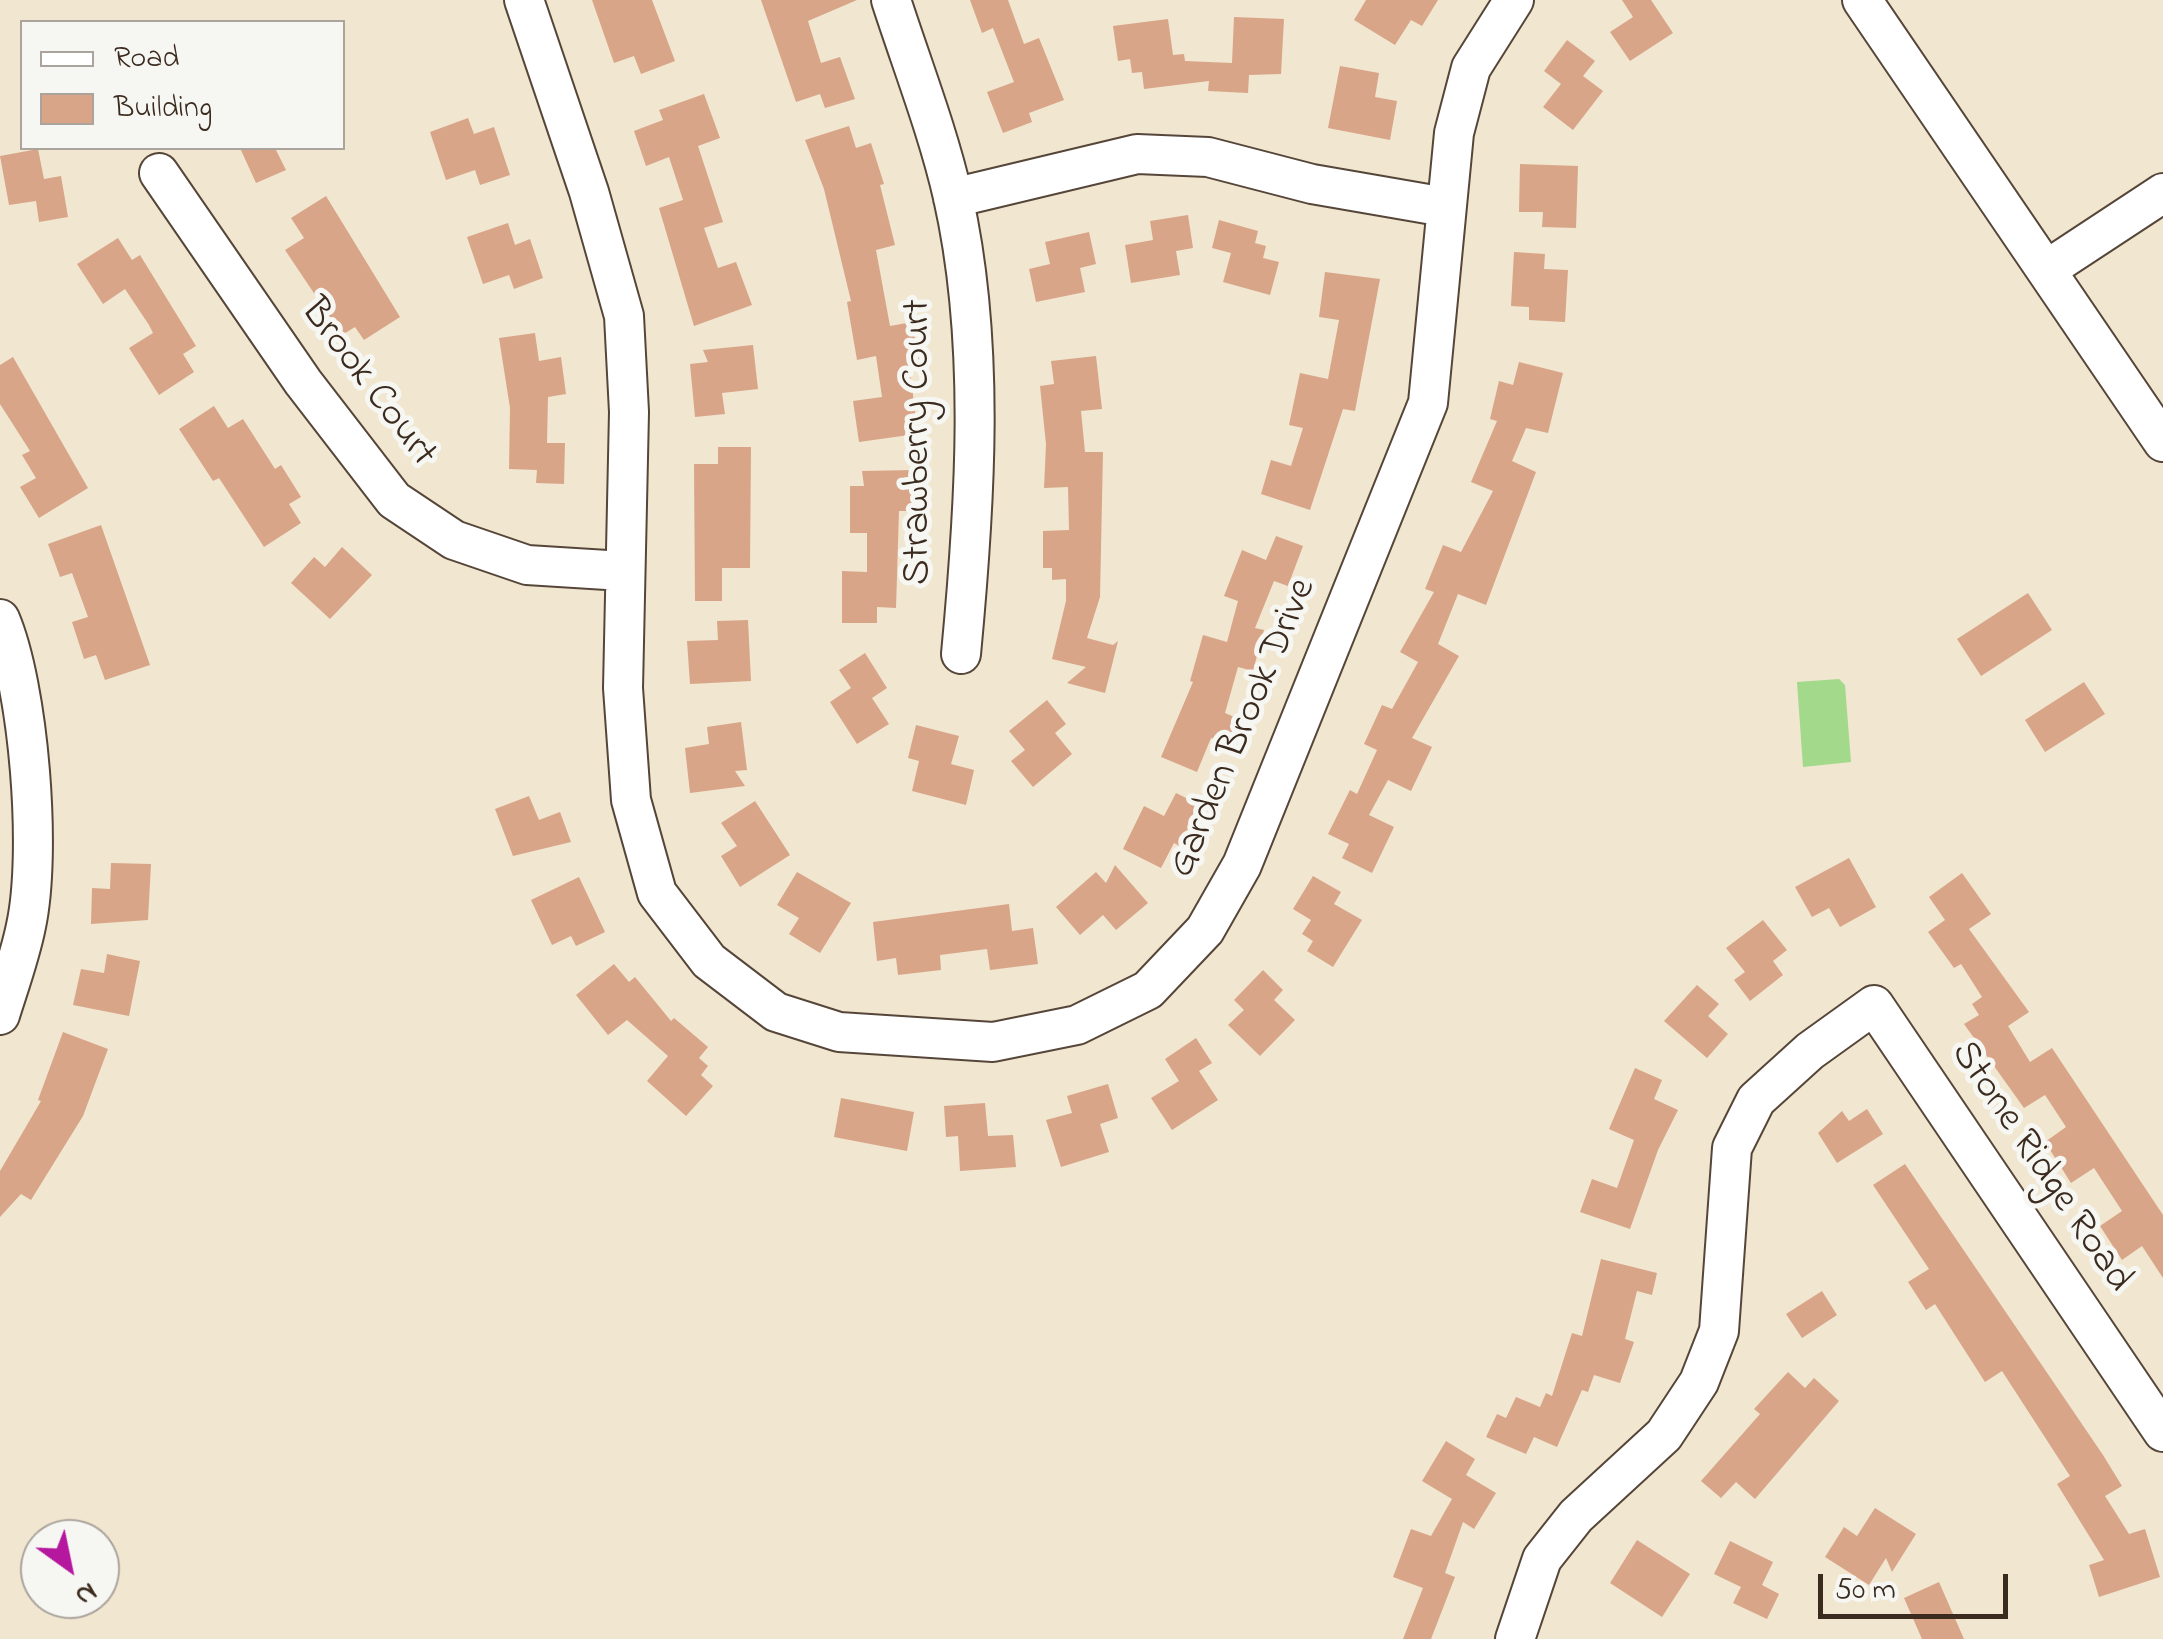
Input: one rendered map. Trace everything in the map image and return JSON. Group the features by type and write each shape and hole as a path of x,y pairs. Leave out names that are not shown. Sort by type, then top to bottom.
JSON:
{"street":[{"name":"Garden Brook Drive","path":"524,0 589,192 624,316 629,412 623,688 631,800 657,893 709,961 776,1012 839,1032 993,1042 1077,1025 1148,990 1205,930 1242,865 1428,404 1454,133 1472,68 1514,0"},
{"name":"Strawberry Court","path":"891,0 953,198 973,351 972,537 961,654"},
{"path":"1862,0 2163,442"},
{"path":"953,198 1137,154 1208,157 1312,184 1445,207"},
{"name":"Brook Court","path":"159,172 302,382 394,500 454,540 528,565 623,571"},
{"path":"2046,270 2163,193"},
{"path":"0,619 10,643 32,785 27,923 0,1015"},
{"name":"Stone Ridge Road","path":"1516,1639 1542,1559 1576,1516 1664,1435 1700,1382 1719,1331 1732,1148 1756,1100 1810,1051 1874,1005 2163,1432"}],"green space":[{"path":"1839,679 1845,685 1851,762 1803,767 1797,682"}],"building":[{"path":"592,0 652,0 675,61 641,74 634,56 614,63"},
{"path":"761,0 857,0 808,21 821,63 840,57 855,99 825,108 820,94 796,102"},
{"path":"970,0 1008,0 1024,44 1039,38 1064,100 1029,113 1032,122 1003,133 987,92 1014,82 993,28 982,33"},
{"path":"1366,0 1438,0 1422,26 1411,20 1395,45 1354,20"},
{"path":"1622,0 1651,0 1673,33 1630,61 1610,32 1633,17"},
{"path":"1234,17 1284,19 1281,74 1249,75 1248,93 1208,91 1209,81 1144,89 1142,72 1132,73 1130,59 1118,61 1113,26 1168,19 1173,55 1184,54 1185,61 1232,63"},
{"path":"1567,40 1595,61 1583,76 1603,91 1573,130 1543,107 1561,84 1544,71"},
{"path":"1340,66 1379,73 1375,97 1397,101 1390,140 1328,128"},
{"path":"704,94 720,138 698,146 723,222 704,228 718,268 736,262 752,305 694,326 659,208 683,200 669,157 646,166 634,131 663,120 659,110"},
{"path":"468,118 474,134 494,127 510,175 480,185 475,170 446,180 430,132"},
{"path":"849,126 856,148 871,143 884,184 880,185 895,245 876,250 890,326 912,322 919,360 909,362 916,420 907,421 909,435 859,442 853,401 882,397 876,356 857,360 847,302 851,301 824,189 805,140"},
{"path":"38,150 44,179 61,176 68,217 39,222 36,201 9,205 0,156"},
{"path":"241,150 276,150 286,170 256,183"},
{"path":"1520,164 1578,166 1576,228 1542,227 1543,212 1519,212"},
{"path":"326,196 400,317 364,340 355,327 342,335 285,250 304,238 291,218"},
{"path":"1188,215 1193,248 1176,251 1180,275 1131,283 1125,245 1153,240 1150,221"},
{"path":"1219,220 1258,231 1255,243 1266,246 1263,258 1279,262 1270,295 1223,282 1231,253 1212,248"},
{"path":"508,223 515,245 530,239 543,278 514,289 509,275 483,284 467,237"},
{"path":"1089,232 1096,264 1080,268 1085,292 1036,302 1029,269 1050,264 1045,242"},
{"path":"118,238 132,260 140,255 196,346 183,354 194,372 159,395 129,348 153,333 149,325 125,289 103,304 77,264"},
{"path":"1514,252 1545,254 1544,269 1568,270 1565,322 1529,320 1529,307 1511,306"},
{"path":"1325,272 1380,279 1355,411 1343,409 1310,510 1261,494 1271,460 1291,466 1303,428 1289,425 1300,373 1328,379 1339,320 1319,317"},
{"path":"535,333 539,361 561,357 566,394 548,397 547,443 565,443 564,484 536,483 537,470 509,469 510,408 499,338"},
{"path":"753,345 758,389 722,393 725,414 695,417 690,364 708,362 703,350"},
{"path":"1096,356 1102,409 1081,411 1085,452 1103,452 1100,597 1087,638 1113,645 1118,641 1105,693 1067,683 1086,667 1052,659 1066,601 1066,579 1052,580 1052,568 1043,568 1043,531 1069,530 1068,487 1044,488 1046,444 1040,386 1054,384 1051,361"},
{"path":"13,357 88,488 39,518 20,487 36,478 22,455 30,451 0,404 0,365"},
{"path":"1519,362 1563,373 1548,433 1526,428 1512,461 1536,472 1486,605 1458,594 1438,644 1459,656 1412,738 1432,747 1411,791 1388,780 1369,815 1394,827 1372,873 1342,858 1349,844 1328,834 1350,790 1357,794 1377,750 1364,744 1382,705 1392,709 1418,662 1400,652 1434,592 1425,589 1443,545 1461,552 1493,491 1471,482 1497,421 1490,419 1499,381 1513,385"},
{"path":"214,406 228,428 243,419 275,469 281,465 301,497 289,504 301,523 264,547 219,478 213,481 179,429"},
{"path":"718,447 751,447 750,568 722,568 722,601 695,601 694,464 718,464"},
{"path":"914,470 914,511 899,511 896,608 877,607 877,623 842,623 842,571 867,572 867,533 850,533 850,486 864,486 862,471"},
{"path":"101,525 150,665 105,680 96,655 84,659 72,622 88,617 72,573 60,577 48,544"},
{"path":"1276,536 1303,546 1288,586 1274,581 1255,628 1264,630 1253,671 1238,667 1225,713 1239,719 1228,745 1211,738 1197,772 1161,757 1193,682 1190,681 1203,635 1227,642 1238,601 1224,596 1242,550 1266,560"},
{"path":"342,547 372,575 330,619 291,583 314,557 325,567"},
{"path":"2028,593 2052,630 1981,676 1957,639"},
{"path":"748,620 751,681 690,684 687,641 718,640 717,621"},
{"path":"865,653 887,688 872,698 889,724 857,744 830,702 851,688 839,670"},
{"path":"2084,682 2105,714 2045,752 2025,720"},
{"path":"1047,700 1066,724 1055,733 1072,754 1033,787 1011,761 1025,750 1009,731"},
{"path":"741,722 747,770 735,771 745,786 690,793 685,748 709,744 707,727"},
{"path":"916,725 959,736 951,764 974,770 966,805 912,791 919,761 908,758"},
{"path":"1176,793 1206,808 1185,849 1174,843 1161,868 1123,849 1144,806 1164,816"},
{"path":"529,796 539,820 560,812 571,842 513,856 495,809"},
{"path":"755,801 790,855 740,887 721,856 737,846 721,823"},
{"path":"1849,858 1876,907 1840,927 1829,908 1812,917 1795,887"},
{"path":"111,863 151,864 148,920 91,924 92,888 110,889"},
{"path":"1115,865 1148,903 1116,930 1103,915 1080,935 1056,907 1096,872 1106,883"},
{"path":"797,872 851,903 820,953 789,934 799,918 777,905"},
{"path":"1962,873 1991,914 1969,929 2029,1012 2008,1026 2030,1062 2052,1048 2163,1215 2163,1278 2142,1246 2122,1260 2100,1226 2122,1211 2094,1168 2071,1183 2045,1142 2066,1127 2045,1095 2024,1108 1964,1024 1979,1015 1972,1004 1982,997 1961,964 1954,968 1928,932 1945,920 1929,897"},
{"path":"1313,876 1341,892 1334,904 1362,920 1333,967 1307,951 1313,941 1302,934 1311,920 1293,909"},
{"path":"579,877 605,932 576,946 571,936 552,945 531,900"},
{"path":"1009,904 1012,931 1033,928 1038,964 990,970 987,949 940,955 941,970 898,975 896,958 877,961 873,922"},
{"path":"1763,920 1787,950 1773,961 1783,975 1750,1001 1734,980 1745,972 1726,948"},
{"path":"107,954 140,961 129,1016 73,1005 81,969 104,973"},
{"path":"614,964 629,982 635,977 671,1021 674,1018 708,1047 699,1058 708,1066 701,1075 713,1086 686,1116 647,1081 668,1056 627,1020 608,1035 576,995"},
{"path":"1263,970 1283,990 1274,1000 1295,1020 1260,1056 1228,1025 1244,1010 1234,1000"},
{"path":"1697,985 1719,1004 1708,1016 1728,1034 1707,1058 1664,1021"},
{"path":"63,1032 108,1049 83,1116 31,1200 21,1194 0,1217 0,1171 41,1101 38,1100"},
{"path":"1196,1038 1212,1063 1199,1071 1218,1100 1172,1130 1151,1098 1179,1081 1165,1059"},
{"path":"1635,1068 1662,1080 1654,1099 1678,1110 1658,1150 1630,1229 1580,1212 1592,1179 1617,1188 1634,1140 1609,1129"},
{"path":"1108,1084 1118,1118 1100,1124 1109,1152 1061,1167 1046,1120 1072,1113 1067,1096"},
{"path":"841,1098 914,1112 907,1151 834,1137"},
{"path":"985,1103 988,1136 1013,1135 1016,1167 960,1171 958,1136 946,1137 944,1106"},
{"path":"1867,1109 1883,1134 1837,1163 1818,1133 1842,1111 1849,1121"},
{"path":"1905,1164 2103,1455 2122,1486 2105,1496 2129,1534 2145,1529 2160,1577 2099,1597 2089,1565 2104,1560 2057,1484 2070,1476 2002,1371 1985,1382 1935,1304 1926,1310 1908,1282 1929,1269 1873,1185"},
{"path":"1601,1259 1657,1273 1652,1295 1637,1291 1625,1339 1634,1342 1620,1383 1594,1375 1588,1392 1582,1390 1557,1447 1534,1437 1526,1454 1486,1437 1497,1414 1506,1418 1516,1397 1540,1407 1546,1393 1552,1396 1572,1333 1582,1336"},
{"path":"1822,1291 1837,1315 1802,1338 1786,1314"},
{"path":"1788,1372 1805,1388 1814,1378 1839,1401 1755,1499 1736,1482 1721,1498 1701,1481 1760,1414 1754,1409"},
{"path":"1446,1441 1475,1459 1466,1475 1496,1493 1474,1529 1463,1522 1445,1573 1455,1577 1431,1639 1403,1639 1423,1588 1393,1577 1411,1529 1431,1536 1452,1499 1422,1481"},
{"path":"1875,1508 1916,1534 1892,1572 1886,1558 1869,1585 1825,1557 1844,1527 1857,1536"},
{"path":"1637,1540 1690,1574 1662,1617 1610,1583"},
{"path":"1730,1541 1773,1562 1762,1585 1779,1594 1767,1619 1733,1603 1741,1587 1714,1574"},
{"path":"1939,1582 1964,1639 1922,1639 1904,1598"}]}
